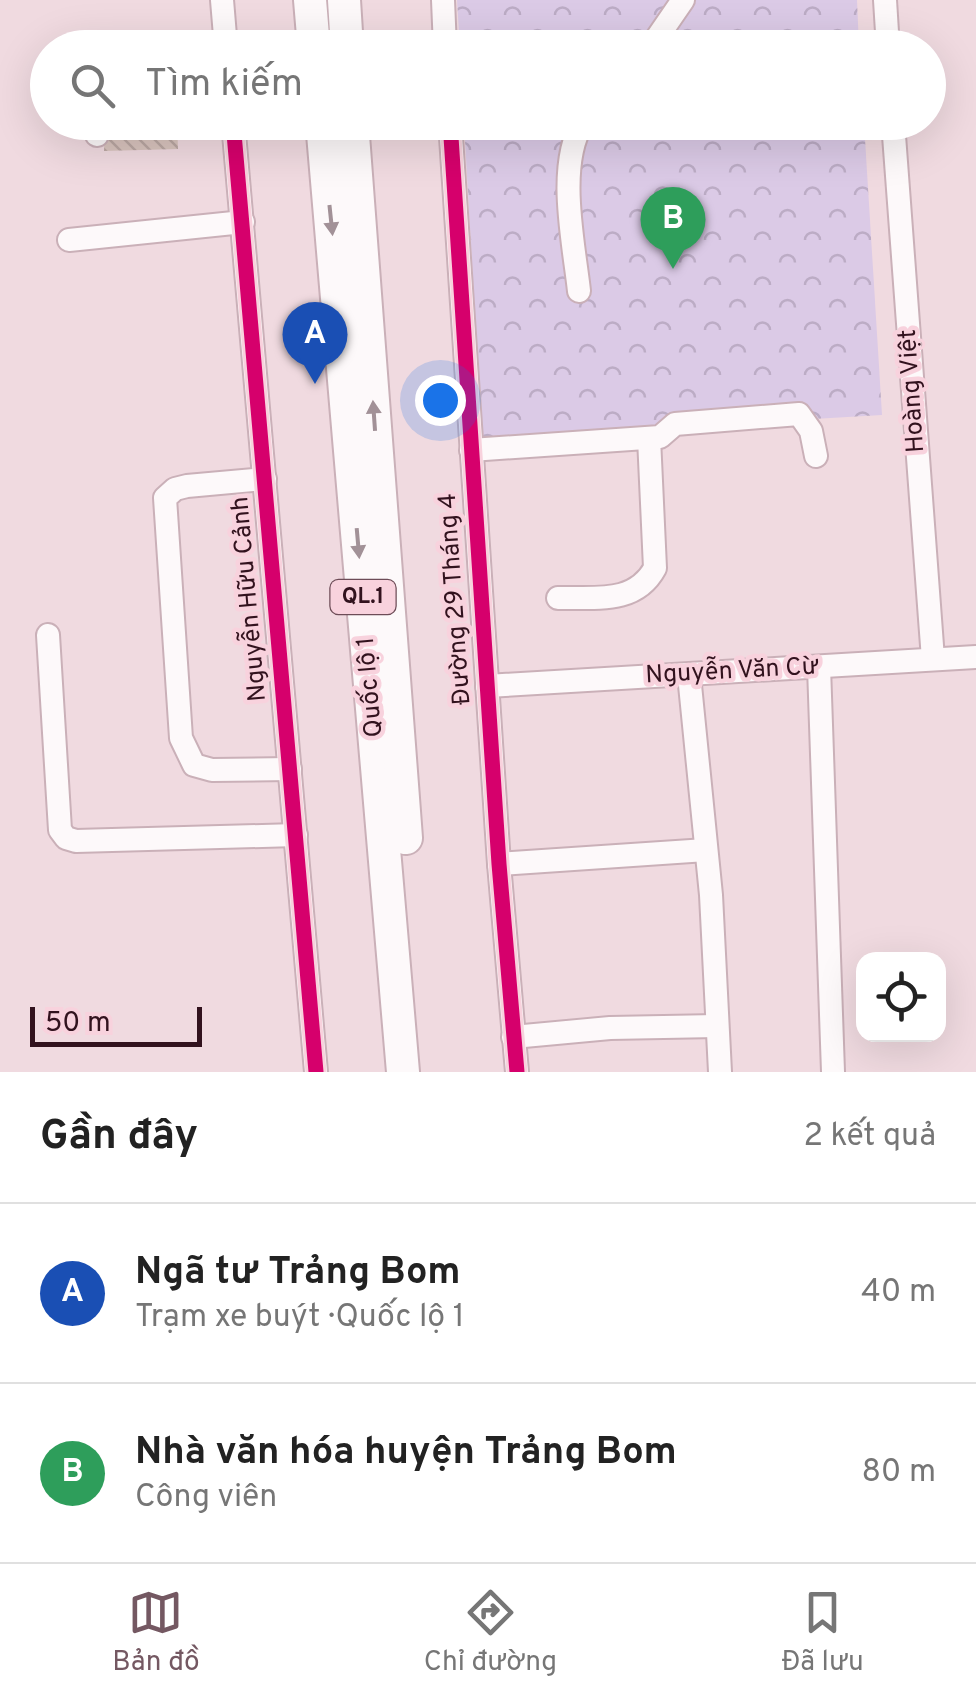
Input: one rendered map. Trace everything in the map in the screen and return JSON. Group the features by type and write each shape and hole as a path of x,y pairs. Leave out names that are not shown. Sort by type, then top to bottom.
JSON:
{"highway":[{"path":"310,0 312,30"},
{"path":"344,0 346,30"},
{"name":"Quốc lộ 1","path":"324,140 403,1072"},
{"name":"Quốc lộ 1","path":"353,140 425,1072"}],"street":[{"path":"222,0 224,30"},
{"path":"443,0 444,30"},
{"path":"662,30 683,0"},
{"path":"885,0 887,30"},
{"name":"Nguyễn Hữu Cảnh","path":"236,140 316,1072"},
{"name":"Đường 29 Tháng 4","path":"451,140 516,1072"},
{"path":"578,140 570,166 569,197 579,291"},
{"name":"Hoàng Việt","path":"895,140 933,659"},
{"path":"70,240 243,222"},
{"path":"471,450 660,437 674,424 799,414 811,430 816,456"},
{"path":"558,598 628,596 647,582 654,568 649,438"},
{"path":"265,479 187,486 164,498 182,738 194,765 212,770 290,769"},
{"path":"48,635 60,830 66,838 76,841 296,835"},
{"name":"Nguyễn Văn Cừ","path":"487,686 976,657"},
{"path":"819,668 833,1072"},
{"path":"689,674 706,850 720,1072"},
{"path":"499,864 706,850"},
{"path":"513,1037 610,1028 717,1026"}],"green space":[{"path":"457,0 857,0 858,30 459,30"},
{"path":"465,140 865,140 882,415 482,438"}],"building":[{"path":"104,140 178,140 178,149 104,151"}],"cycle path":[{"path":"235,140 316,1072"},
{"path":"451,140 499,864 517,1072"}],"place":[{"name":"Nhà văn hóa huyện Trảng Bom","path":"673,269"},
{"name":"Ngã tư Trảng Bom","path":"315,384"}]}
